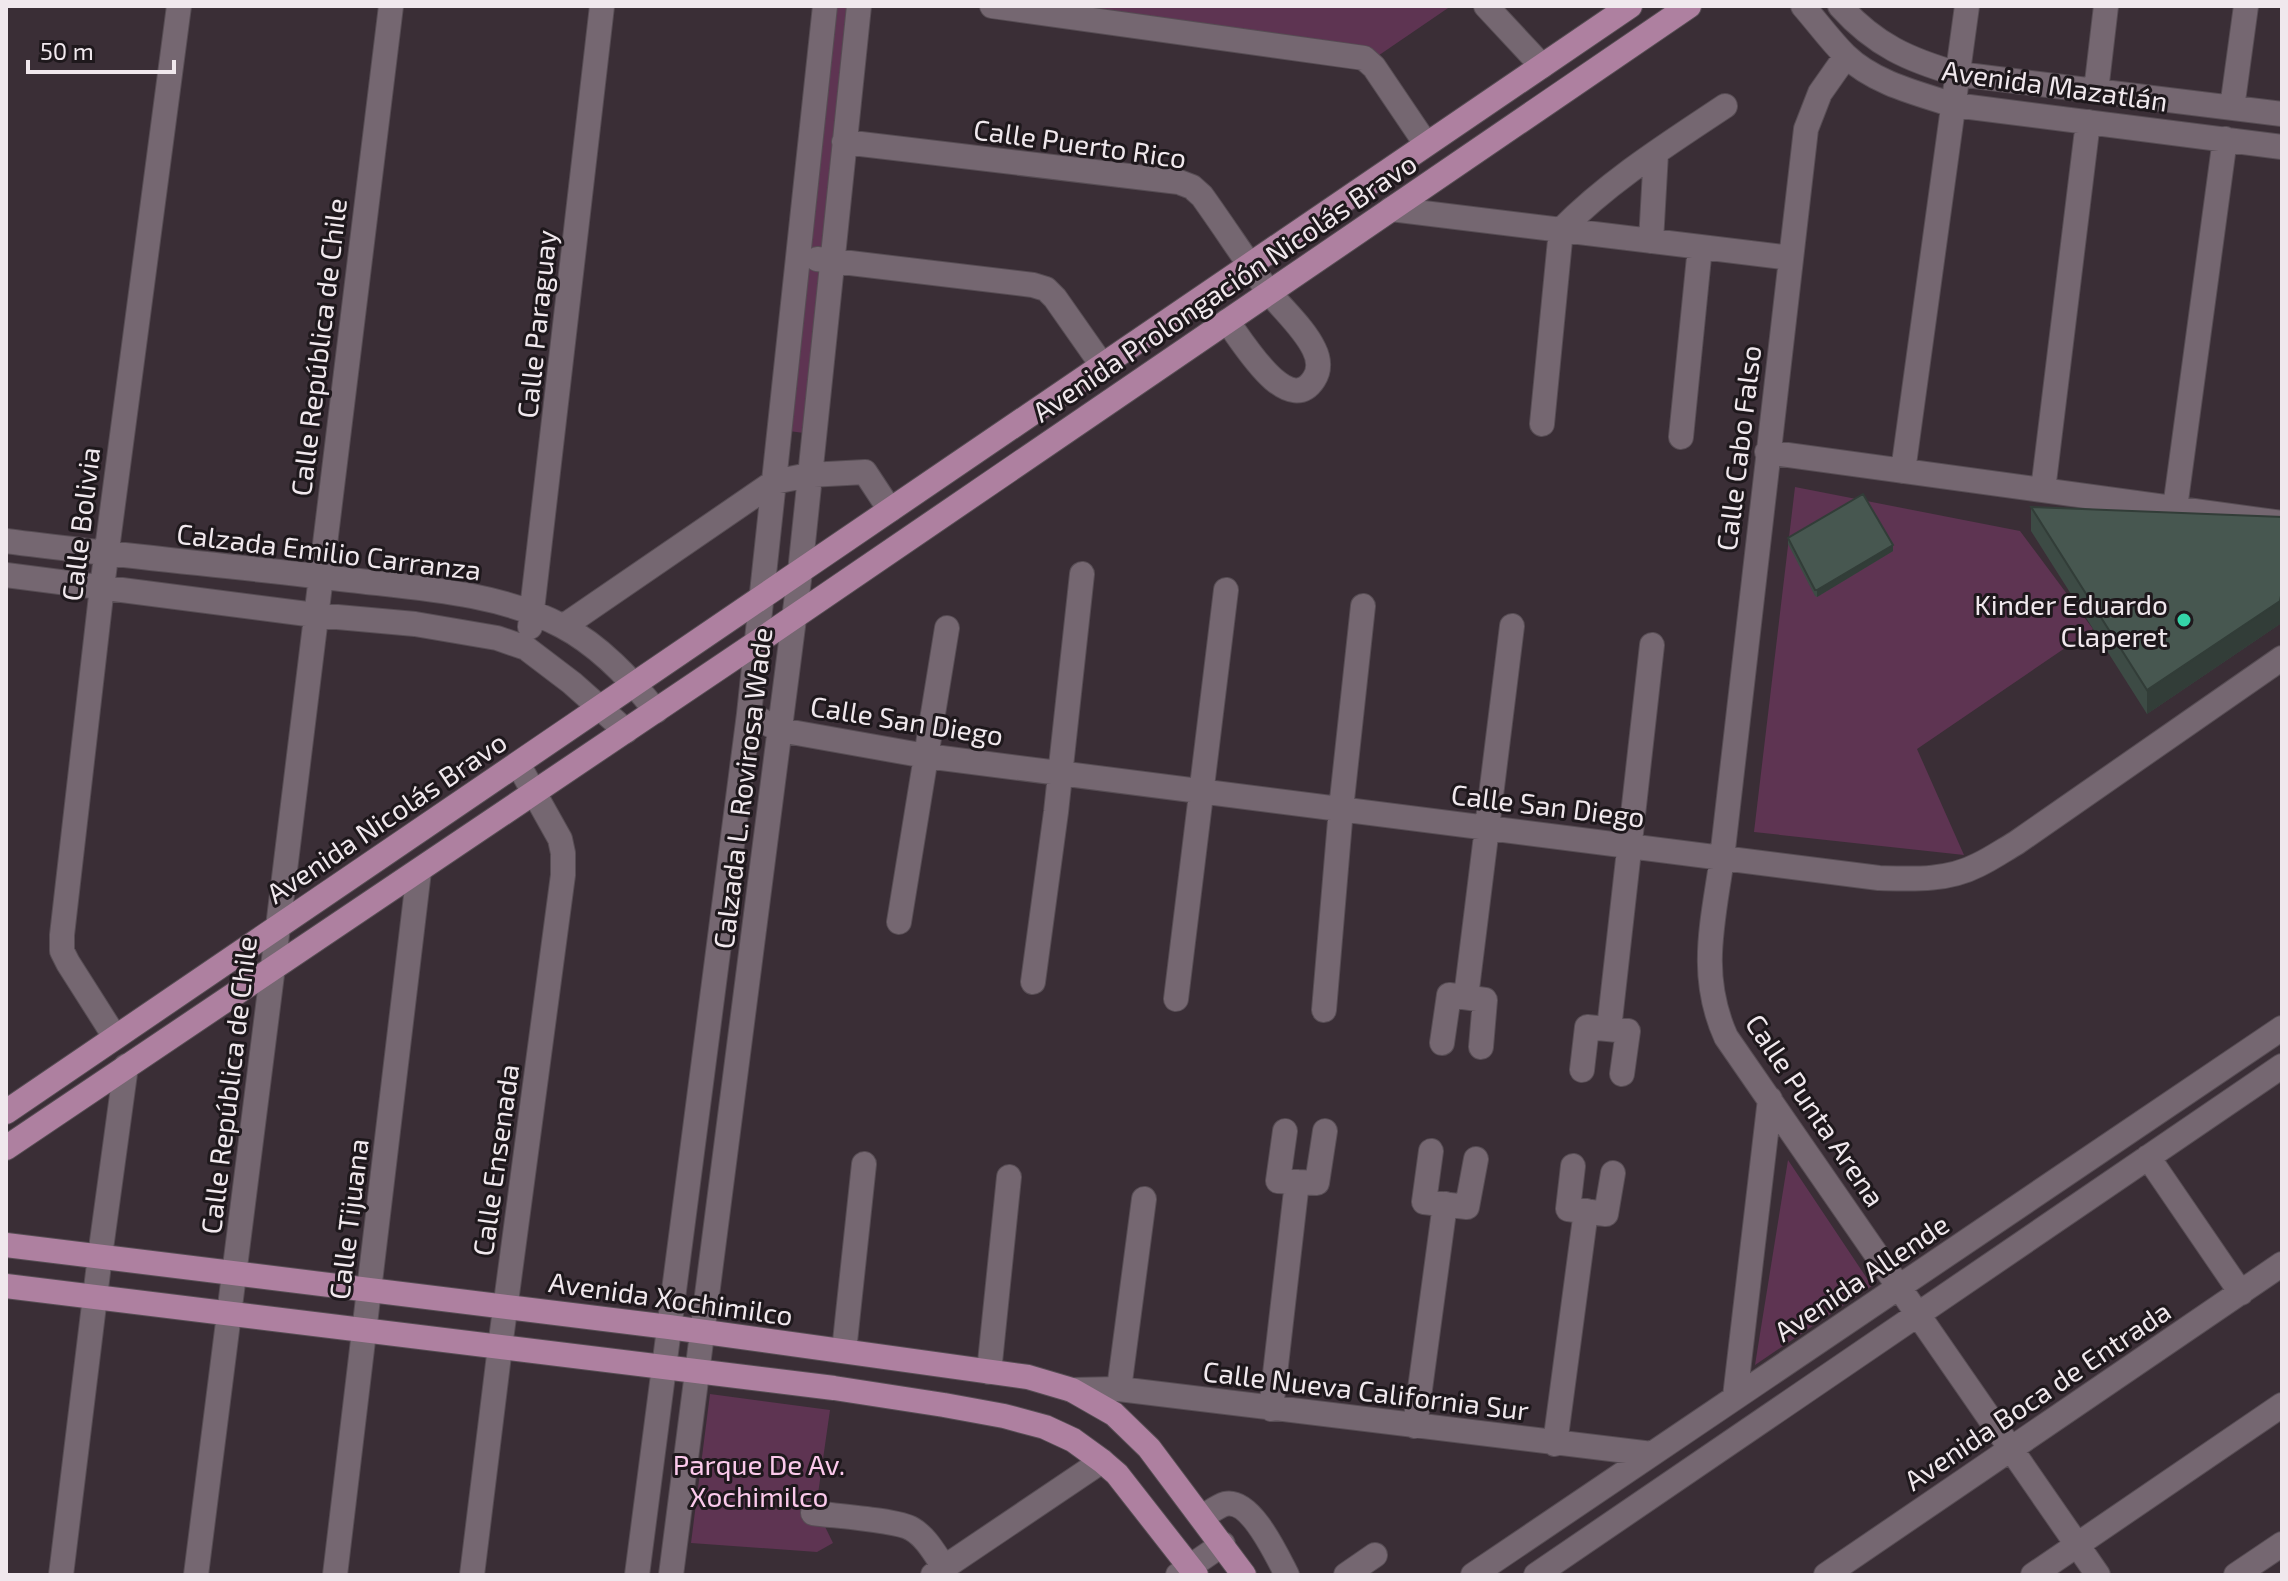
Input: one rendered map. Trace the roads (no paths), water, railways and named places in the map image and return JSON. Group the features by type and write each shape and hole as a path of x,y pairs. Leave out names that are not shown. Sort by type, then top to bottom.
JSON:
{"main road":[{"name":"Avenida Prolongación Nicolás Bravo","path":"800,572 1630,6"},
{"name":"Avenida Prolongación Nicolás Bravo","path":"793,618 1689,6"},
{"name":"Avenida Nicolás Bravo","path":"6,1112 800,572"},
{"path":"6,1148 793,618"},
{"name":"Avenida Xochimilco","path":"6,1245 669,1327 1028,1377 1072,1390 1114,1414 1149,1448 1244,1575"},
{"path":"6,1286 834,1388 1004,1416 1045,1427 1073,1440 1102,1461 1117,1474 1188,1572"}],"street":[{"name":"Calle Bolivia","path":"115,1037 68,963 62,951 62,935 106,554 179,6"},
{"name":"Calle República de Chile","path":"196,1575 391,6"},
{"name":"Calle Paraguay","path":"526,648 533,613 602,6"},
{"name":"Calzada L. Rovirosa Wade","path":"637,1575 749,714 825,6"},
{"name":"Calzada L. Rovirosa Wade","path":"671,1575 800,572 859,6"},
{"path":"992,6 1364,58 1374,67 1426,144"},
{"path":"1486,6 1542,66"},
{"name":"Avenida Mazatlán","path":"1803,6 1846,56 1882,81 1954,105 2282,147"},
{"name":"Avenida Mazatlán","path":"1840,6 1869,35 1887,47 1918,63 1958,74 2282,114"},
{"path":"1903,471 1967,6"},
{"path":"2096,91 2106,6"},
{"path":"2232,108 2246,6"},
{"name":"Calle Cabo Falso","path":"1722,858 1806,129 1820,93 1846,56"},
{"path":"1542,424 1561,230 1580,210 1725,106"},
{"path":"2043,490 2088,122"},
{"path":"2175,508 2225,139"},
{"name":"Calle Puerto Rico","path":"844,142 1179,182 1192,187 1202,196 1269,292 1314,347 1319,368 1314,380 1304,388 1292,390 1280,385 1268,376 1227,321"},
{"path":"1651,241 1656,153"},
{"path":"1391,209 1791,258"},
{"path":"1681,437 1700,247"},
{"path":"799,257 1046,289 1102,365"},
{"path":"1767,452 2282,523"},
{"path":"564,626 774,482 809,475 865,472 890,510"},
{"name":"Calzada Emilio Carranza","path":"6,541 320,576 484,599 533,613 564,626 605,655 635,684 656,711"},
{"path":"1033,982 1082,574"},
{"path":"6,575 474,633 526,648 601,707 626,731"},
{"path":"1176,999 1226,590"},
{"path":"1324,1010 1363,606"},
{"path":"1442,1043 1467,997 1512,626"},
{"path":"899,922 947,628"},
{"path":"1609,1029 1652,645"},
{"name":"Calle San Diego","path":"749,714 780,730 926,756 1879,878 1922,880 1977,866 2016,843 2282,658"},
{"name":"Calle Ensenada","path":"472,1575 563,875 560,839 518,764"},
{"name":"Calle Punta Arena","path":"1722,858 1710,946 1709,978 1714,1005 1726,1037 2098,1575"},
{"name":"Calle Tijuana","path":"335,1575 419,871"},
{"path":"1467,997 1481,1047"},
{"path":"1582,1070 1587,1027 1609,1029 1628,1031 1622,1074"},
{"name":"Avenida Allende","path":"1473,1575 2282,1028"},
{"path":"61,1575 126,1066"},
{"path":"1536,1575 2282,1066"},
{"path":"1735,1397 1770,1099"},
{"path":"1285,1131 1278,1181 1317,1183 1325,1131"},
{"path":"1415,1426 1445,1204 1431,1151"},
{"path":"2148,1157 2241,1293"},
{"path":"1445,1204 1476,1159"},
{"path":"844,1351 864,1164"},
{"path":"1573,1166 1568,1209 1606,1214 1613,1173"},
{"path":"989,1372 1009,1177"},
{"path":"1271,1409 1297,1182"},
{"path":"1119,1389 1144,1199"},
{"path":"1555,1444 1586,1211"},
{"name":"Avenida Boca de Entrada","path":"1826,1575 2282,1264"},
{"name":"Calle Nueva California Sur","path":"1072,1390 1119,1389 1652,1454"},
{"path":"2033,1575 2282,1405"},
{"path":"813,1513 911,1528 924,1538 939,1571 1102,1461"},
{"path":"1202,1517 1224,1504 1237,1504 1249,1514 1269,1541 1287,1575"},
{"path":"1188,1572 1223,1544"},
{"path":"2236,1575 2282,1544"},
{"path":"1346,1575 1375,1555"}],"place":[{"name":"Kinder Eduardo Claperet","path":"2184,620"}],"park label":[{"name":"Parque De Av. Xochimilco","path":"759,1480"}]}
